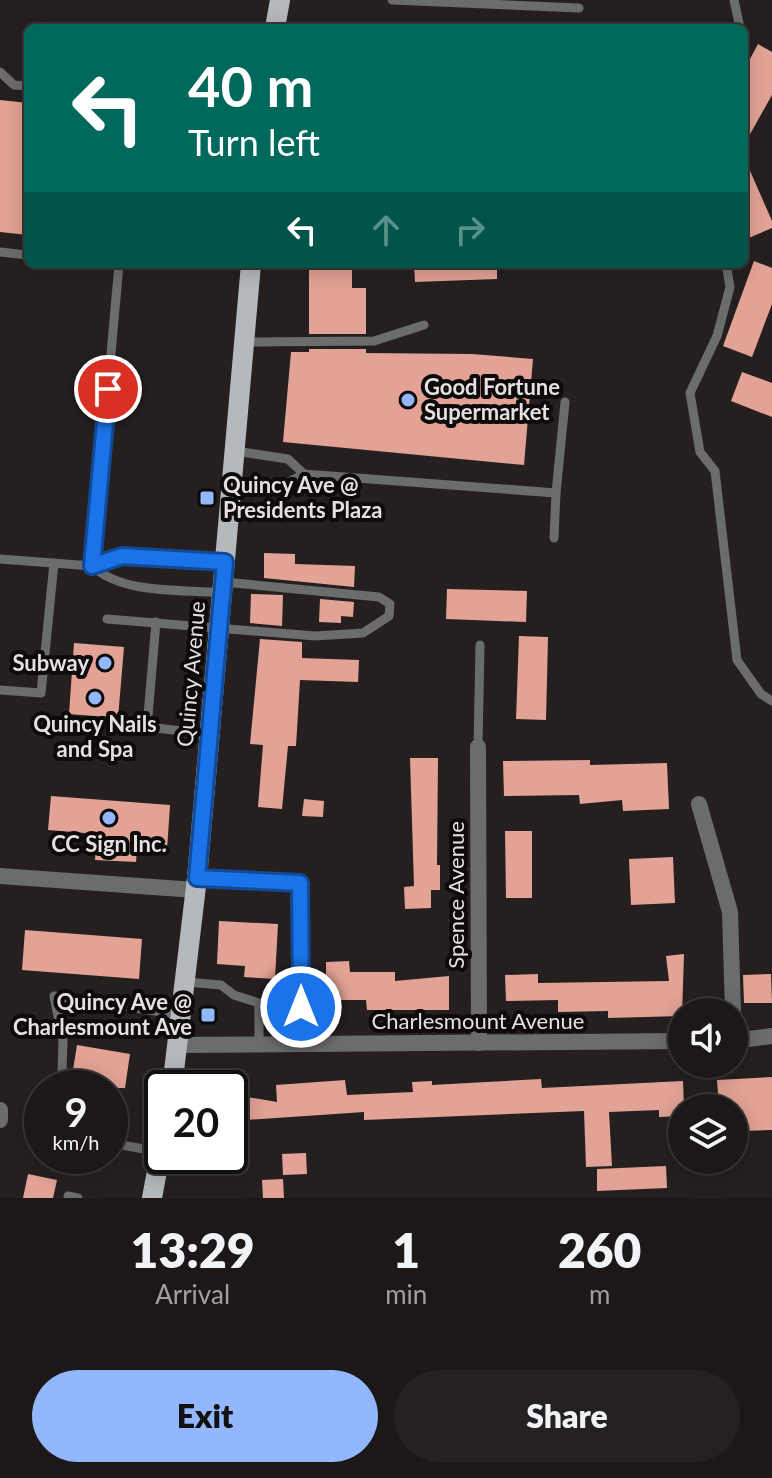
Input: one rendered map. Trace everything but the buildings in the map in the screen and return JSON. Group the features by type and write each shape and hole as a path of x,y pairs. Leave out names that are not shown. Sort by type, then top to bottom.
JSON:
{"main road":[{"path":"276,24 280,0"},
{"name":"Quincy Avenue","path":"175,1070 196,884 251,268"},
{"path":"152,1198 156,1174"}],"street":[{"name":"Spence Avenue","path":"478,747 479,1043"},
{"path":"699,804 730,912 733,998"},
{"path":"0,876 196,884"},
{"path":"748,1039 772,1036"},
{"name":"Charlesmount Avenue","path":"178,1045 668,1041"},
{"path":"0,1110 0,1120"}],"lane":[{"path":"392,0 579,8"},
{"path":"734,0 739,24"},
{"path":"0,72 14,85 24,86"},
{"path":"0,252 24,255"},
{"path":"92,566 119,268"},
{"path":"727,268 730,287 717,336 690,393 700,452 715,471 737,660 761,694 772,701"},
{"path":"244,342 374,341 424,325"},
{"path":"554,538 565,402"},
{"path":"235,451 288,459 304,474"},
{"path":"232,482 287,483 304,474 556,493"},
{"path":"0,559 92,566 122,556 223,579 379,597 390,604 389,616 363,633 315,636 107,619"},
{"path":"0,690 41,693 54,563"},
{"path":"92,566 109,579 129,585 223,579"},
{"path":"156,622 147,727 209,734"},
{"path":"478,747 480,645"},
{"path":"196,884 300,883 302,1044"},
{"path":"186,982 221,985 234,995 259,1003 259,1045"},
{"path":"62,1070 63,1041 54,996 182,1015"}],"place":[{"name":"Good Fortune Supermarket","path":"408,400"},
{"name":"Quincy Ave @ Presidents Plaza","path":"207,498"},
{"name":"Subway","path":"105,663"},
{"name":"Quincy Nails and Spa","path":"95,698"},
{"name":"CC Sign Inc.","path":"109,818"},
{"name":"Quincy Ave @ Charlesmount Ave","path":"208,1015"}],"route":[{"path":"108,389 92,566 122,556 225,562 197,878 300,883 301,1007"}]}
